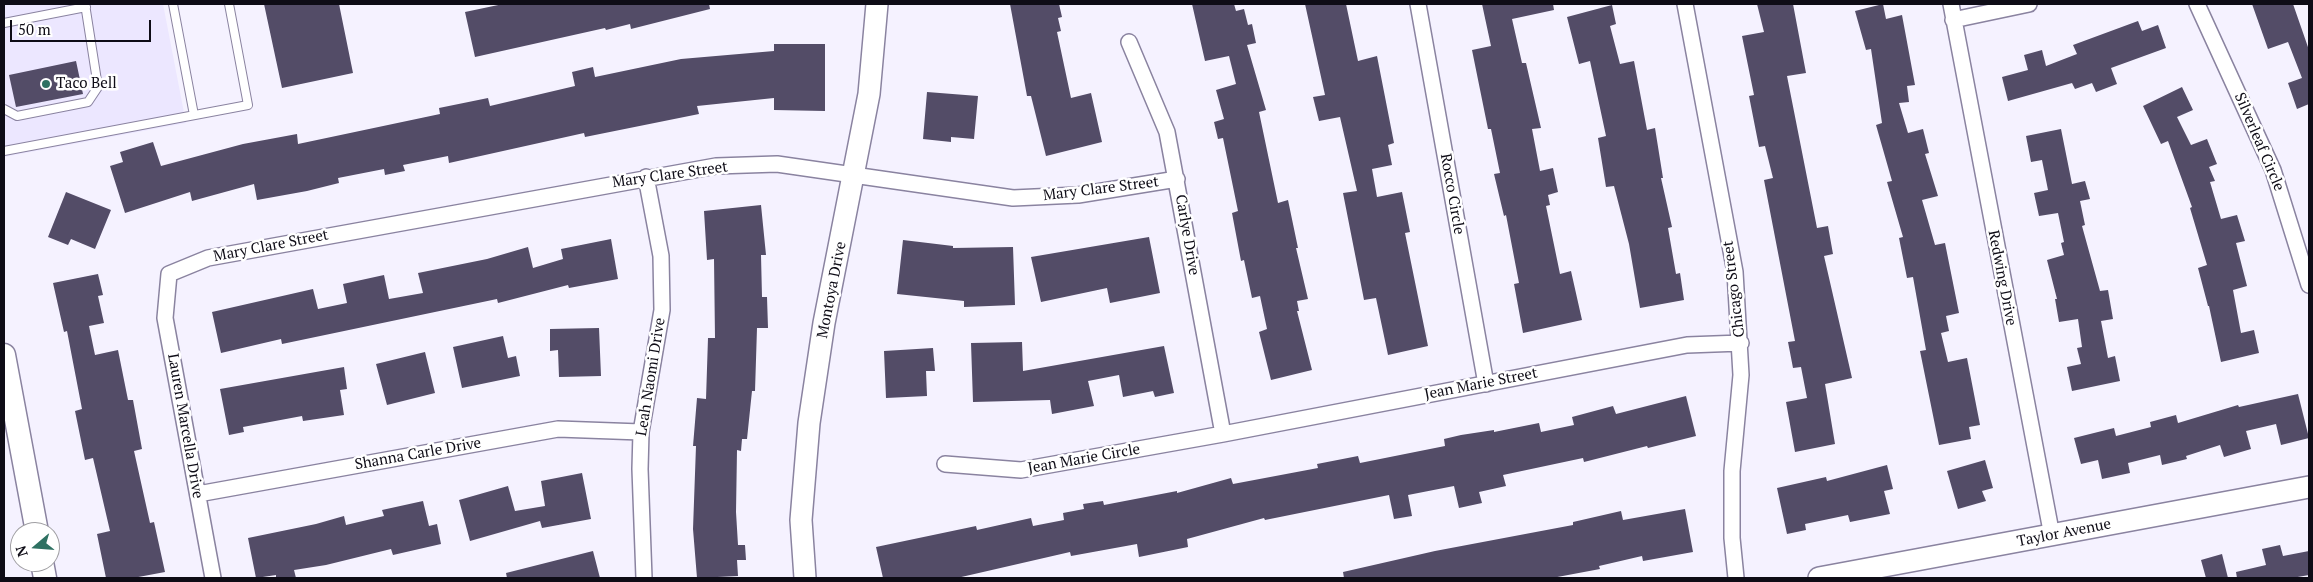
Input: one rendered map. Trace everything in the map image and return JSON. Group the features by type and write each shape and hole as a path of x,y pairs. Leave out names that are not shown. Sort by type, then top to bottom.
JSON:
{"main road":[{"path":"4,355 35,522"}],"street":[{"name":"Montoya Drive","path":"805,578 802,520 809,423 824,323 870,94 877,4"},
{"name":"Rocco Circle","path":"1418,4 1486,384"},
{"name":"Chicago Street","path":"1685,4 1735,272 1741,343 1741,375 1732,471 1732,538 1736,578"},
{"name":"Redwing Drive","path":"1951,4 2052,536"},
{"path":"1953,20 2029,4"},
{"name":"Silverleaf Circle","path":"2197,4 2274,170 2309,285"},
{"name":"Carlye Drive","path":"1129,42 1167,132 1223,434"},
{"name":"Mary Clare Street","path":"169,274 208,258 646,177 716,166 777,164 942,190 1012,198 1078,195 1176,179"},
{"name":"Leah Naomi Drive","path":"644,578 640,470 641,432 662,310 661,256 646,177"},
{"name":"Lauren Marcella Drive","path":"169,274 165,318 213,578"},
{"name":"Jean Marie Street","path":"1223,434 1687,345 1741,343"},
{"name":"Shanna Carle Drive","path":"198,494 558,429 641,432"},
{"name":"Jean Marie Circle","path":"945,464 1021,470 1223,434"},
{"name":"Taylor Avenue","path":"1819,578 2309,487"}],"lane":[{"path":"173,4 194,115"},
{"path":"4,151 248,105 229,4"},
{"path":"4,23 86,5 98,87 88,102 17,116 4,109"}],"shaded area":[{"path":"4,4 163,4 186,123 4,157"}],"building":[{"path":"264,4 339,4 353,73 282,88"},
{"path":"503,4 709,4 710,9 631,29 630,24 606,30 605,28 475,57 465,12"},
{"path":"1010,4 1059,4 1062,17 1058,18 1061,31 1057,32 1071,98 1091,93 1102,142 1046,156 1031,96 1027,96"},
{"path":"1192,4 1234,4 1236,11 1244,9 1248,25 1252,24 1256,43 1247,45 1266,110 1259,112 1278,203 1288,200 1298,248 1296,248 1308,299 1297,301 1299,311 1297,311 1312,370 1271,380 1259,332 1267,329 1260,296 1252,298 1244,260 1241,261 1232,213 1238,211 1223,138 1218,139 1214,122 1224,119 1216,90 1236,84 1229,56 1205,61"},
{"path":"1305,4 1346,4 1358,61 1377,56 1394,143 1388,145 1392,165 1372,169 1377,197 1402,192 1410,232 1405,233 1428,346 1388,355 1376,298 1364,300 1343,193 1357,191 1340,117 1319,121 1313,97 1325,95"},
{"path":"1482,4 1553,4 1554,10 1512,19 1522,63 1526,63 1541,128 1532,129 1540,171 1553,168 1558,192 1548,195 1550,205 1546,206 1560,274 1571,271 1582,320 1523,333 1514,284 1519,283 1506,215 1504,216 1494,174 1500,173 1491,129 1488,129 1472,50 1491,46"},
{"path":"1757,4 1793,4 1806,73 1787,76 1817,228 1828,226 1833,254 1824,256 1852,378 1825,384 1835,444 1795,452 1786,402 1807,398 1801,367 1793,368 1788,342 1795,341 1764,180 1773,178 1765,146 1759,147 1749,96 1754,95 1742,36 1764,32"},
{"path":"1883,4 1886,19 1902,15 1915,85 1907,86 1909,102 1899,103 1908,133 1923,129 1929,153 1925,154 1938,196 1922,200 1935,245 1945,243 1959,313 1946,316 1949,331 1941,333 1948,362 1967,358 1980,425 1969,427 1971,439 1939,445 1920,351 1926,350 1913,277 1907,278 1899,238 1903,237 1887,182 1892,181 1876,125 1882,123 1871,49 1866,50 1855,11"},
{"path":"2252,4 2293,4 2309,50 2309,104 2297,109 2288,83 2302,78 2288,42 2268,49"},
{"path":"1612,5 1616,24 1610,26 1620,64 1634,61 1647,130 1655,128 1663,178 1661,178 1672,227 1668,228 1676,274 1680,273 1684,300 1640,308 1629,244 1614,186 1606,187 1598,138 1606,136 1590,61 1579,64 1567,17"},
{"path":"2138,21 2142,31 2158,25 2166,48 2111,68 2117,84 2096,92 2092,83 2075,89 2072,83 2008,101 2002,77 2028,70 2024,55 2042,50 2046,66 2077,54 2073,45"},
{"path":"774,44 825,44 825,111 774,110 774,98 697,106 699,114 585,137 584,133 449,163 448,156 403,165 405,171 385,175 384,169 338,178 339,183 307,191 257,200 254,184 192,201 190,192 125,213 110,166 123,162 120,152 153,142 161,166 243,144 297,134 298,144 440,114 439,108 488,98 490,106 575,86 572,72 593,67 595,77 681,59 774,51"},
{"name":"Taco Bell","path":"76,61 83,94 16,107 9,75"},
{"path":"2182,87 2193,110 2177,117 2191,145 2207,139 2217,164 2209,167 2215,181 2210,182 2221,219 2237,215 2245,241 2236,243 2247,286 2233,290 2241,333 2254,330 2259,353 2221,362 2209,306 2198,268 2207,265 2190,208 2192,207 2168,141 2161,144 2143,106"},
{"path":"927,92 978,96 974,139 951,137 951,142 923,139"},
{"path":"2061,129 2072,184 2085,181 2090,199 2080,201 2085,225 2082,226 2100,291 2108,290 2113,319 2101,321 2108,358 2115,356 2120,381 2072,391 2067,367 2081,364 2077,348 2082,347 2078,319 2059,322 2055,299 2057,299 2047,260 2064,255 2061,243 2064,242 2058,213 2039,216 2034,193 2048,190 2042,160 2031,162 2026,136"},
{"path":"66,192 111,210 95,249 71,239 68,245 48,237"},
{"path":"761,205 766,255 761,255 762,297 767,297 768,328 757,328 755,391 752,391 747,439 742,439 741,451 737,450 736,512 738,545 745,545 746,560 737,560 738,576 697,578 693,529 696,446 693,446 697,398 706,399 708,338 715,338 714,259 707,260 704,211"},
{"path":"1149,237 1160,293 1110,303 1107,288 1041,302 1031,257"},
{"path":"611,239 618,279 569,288 568,285 498,303 497,299 282,344 281,339 221,353 212,312 313,289 318,309 347,303 343,284 384,275 389,299 423,293 418,273 487,259 528,247 533,268 563,259 561,249"},
{"path":"903,240 953,246 953,248 1013,247 1015,305 964,307 964,301 897,294"},
{"path":"98,274 103,295 98,296 104,323 89,326 95,355 118,350 128,400 133,400 142,449 134,451 150,523 154,522 165,572 133,578 106,578 97,534 110,531 93,458 85,460 75,411 82,409 67,331 64,332 53,283"},
{"path":"599,328 601,376 559,377 558,350 550,351 550,329"},
{"path":"503,336 508,358 516,356 520,376 462,388 453,347"},
{"path":"1022,342 1023,371 1164,346 1174,393 1155,397 1153,391 1123,397 1119,375 1088,381 1094,406 1052,414 1050,400 973,402 971,343"},
{"path":"933,348 935,371 926,371 927,396 886,398 884,351"},
{"path":"425,352 435,393 387,405 376,364"},
{"path":"344,367 347,389 340,390 344,415 303,421 302,416 243,427 244,432 229,435 220,389"},
{"path":"2298,394 2309,438 2281,445 2276,424 2246,431 2251,449 2224,457 2220,445 2186,456 2187,459 2162,465 2160,455 2128,463 2130,473 2102,479 2098,460 2081,464 2074,438 2114,428 2116,436 2151,427 2150,422 2176,415 2178,423 2238,405 2239,407"},
{"path":"1686,396 1696,436 1584,462 1583,458 1503,475 1506,486 1479,492 1482,503 1459,508 1454,486 1408,495 1412,516 1394,519 1389,495 1265,520 1264,518 1187,539 1188,547 1139,557 1137,544 1071,556 1070,552 957,578 883,578 876,547 976,526 977,530 1031,518 1033,526 1064,520 1063,513 1084,509 1083,504 1103,501 1104,505 1177,491 1177,493 1231,478 1233,484 1318,468 1317,464 1358,456 1360,463 1445,446 1444,439 1461,435 1494,430 1494,432 1539,423 1541,432 1574,425 1572,417 1613,406 1616,414"},
{"path":"1985,460 1993,488 1982,491 1986,501 1958,509 1947,471"},
{"path":"1887,465 1893,489 1884,491 1890,514 1850,522 1848,515 1805,524 1806,530 1787,534 1777,488 1826,477 1827,481"},
{"path":"582,473 591,519 542,528 540,521 470,541 459,500 508,486 515,511 545,506 541,481"},
{"path":"423,501 429,526 437,524 441,544 393,555 391,549 326,565 294,570 296,578 276,578 276,575 256,578 248,538 316,524 344,516 346,525 384,516 382,510"},
{"path":"1685,509 1693,552 1643,561 1642,556 1599,566 1600,569 1552,578 1344,578 1343,572 1435,551 1573,525 1573,522 1621,511 1623,520"},
{"path":"2280,545 2283,556 2309,551 2309,575 2292,578 2237,578 2236,572 2266,565 2262,549"},
{"path":"593,551 600,578 507,578 506,573"},
{"path":"2222,554 2228,578 2206,578 2201,560"}],"place":[{"name":"Taco Bell","path":"46,84"}]}
